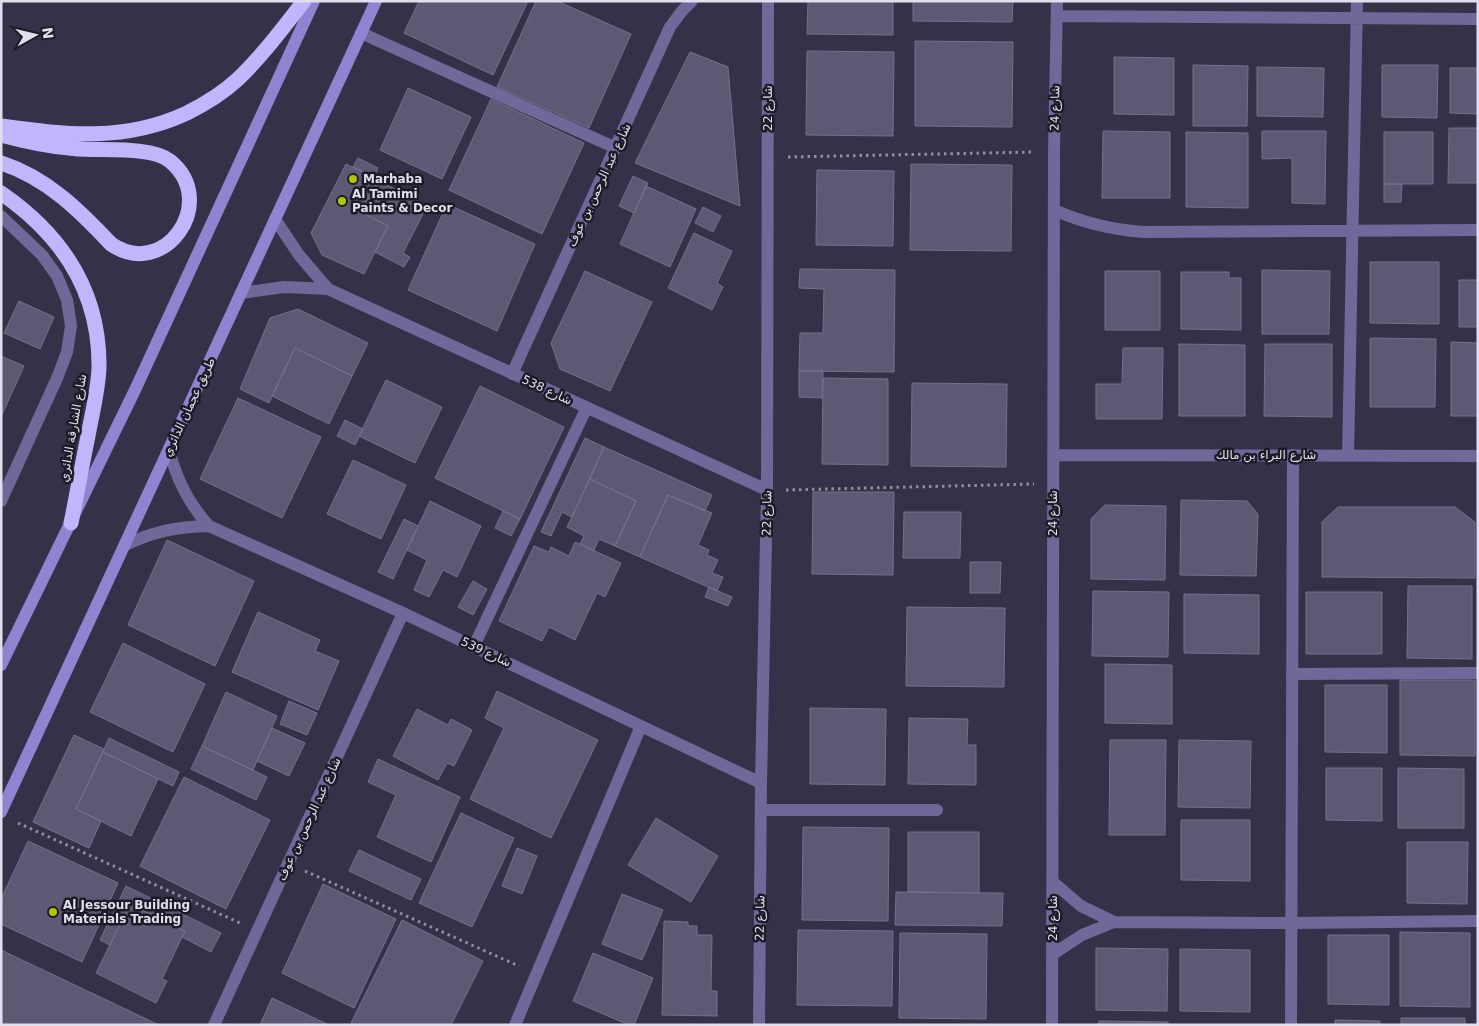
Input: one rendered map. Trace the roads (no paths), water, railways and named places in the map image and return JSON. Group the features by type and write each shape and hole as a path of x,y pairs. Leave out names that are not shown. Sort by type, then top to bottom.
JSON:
{"highway":[{"path":"1,126 87,135 128,132 168,122 204,105 237,80 265,50 304,1"},
{"path":"1,135 70,149 156,153 169,160 179,170 186,183 190,197 189,211 184,226 177,236 167,244 156,250 131,253 118,249 111,244 73,204 52,189 31,175 1,163"},
{"name":"شارع الشارقة الدائري","path":"1,193 23,208 46,229 65,252 80,279 91,308 97,338 99,369 96,399 71,522"}],"main road":[{"path":"1,665 139,381 314,1"},
{"name":"طريق عجمان الدائري","path":"6,816 125,544 376,1"}],"street":[{"name":"شارع عبد الرحمن بن عوف","path":"512,374 670,27 692,1"},
{"name":"شارع 22","path":"759,1025 761,783 768,490 768,1"},
{"name":"شارع 24","path":"1052,1025 1054,152 1057,1"},
{"path":"1348,456 1357,1"},
{"path":"1057,16 1478,19"},
{"path":"361,33 616,148"},
{"path":"1054,210 1076,220 1120,231 1478,230"},
{"path":"1,216 42,255 57,276 67,300 71,326 68,352 1,501"},
{"name":"شارع 538","path":"275,219 299,255 328,289"},
{"name":"شارع 538","path":"241,293 284,288 328,289 586,409 768,490"},
{"path":"474,646 586,409"},
{"name":"شارع 539","path":"169,449 179,483 196,513 208,526 403,613 761,783"},
{"name":"شارع البراء بن مالك","path":"1054,455 1478,456"},
{"path":"1290,1025 1293,456"},
{"name":"شارع 539","path":"125,544 165,530 208,526"},
{"name":"شارع عبد الرحمن بن عوف","path":"214,1025 403,613"},
{"path":"1292,674 1478,673"},
{"path":"515,1025 535,973 641,726"},
{"path":"761,810 937,810"},
{"path":"1053,882 1081,906 1114,922"},
{"path":"1053,954 1082,935 1114,922 1478,921"}],"place":[{"name":"Marhaba","path":"353,179"},
{"name":"Al Tamimi Paints & Decor","path":"342,201"},
{"name":"Al Jessour Building Materials Trading","path":"53,912"}]}
